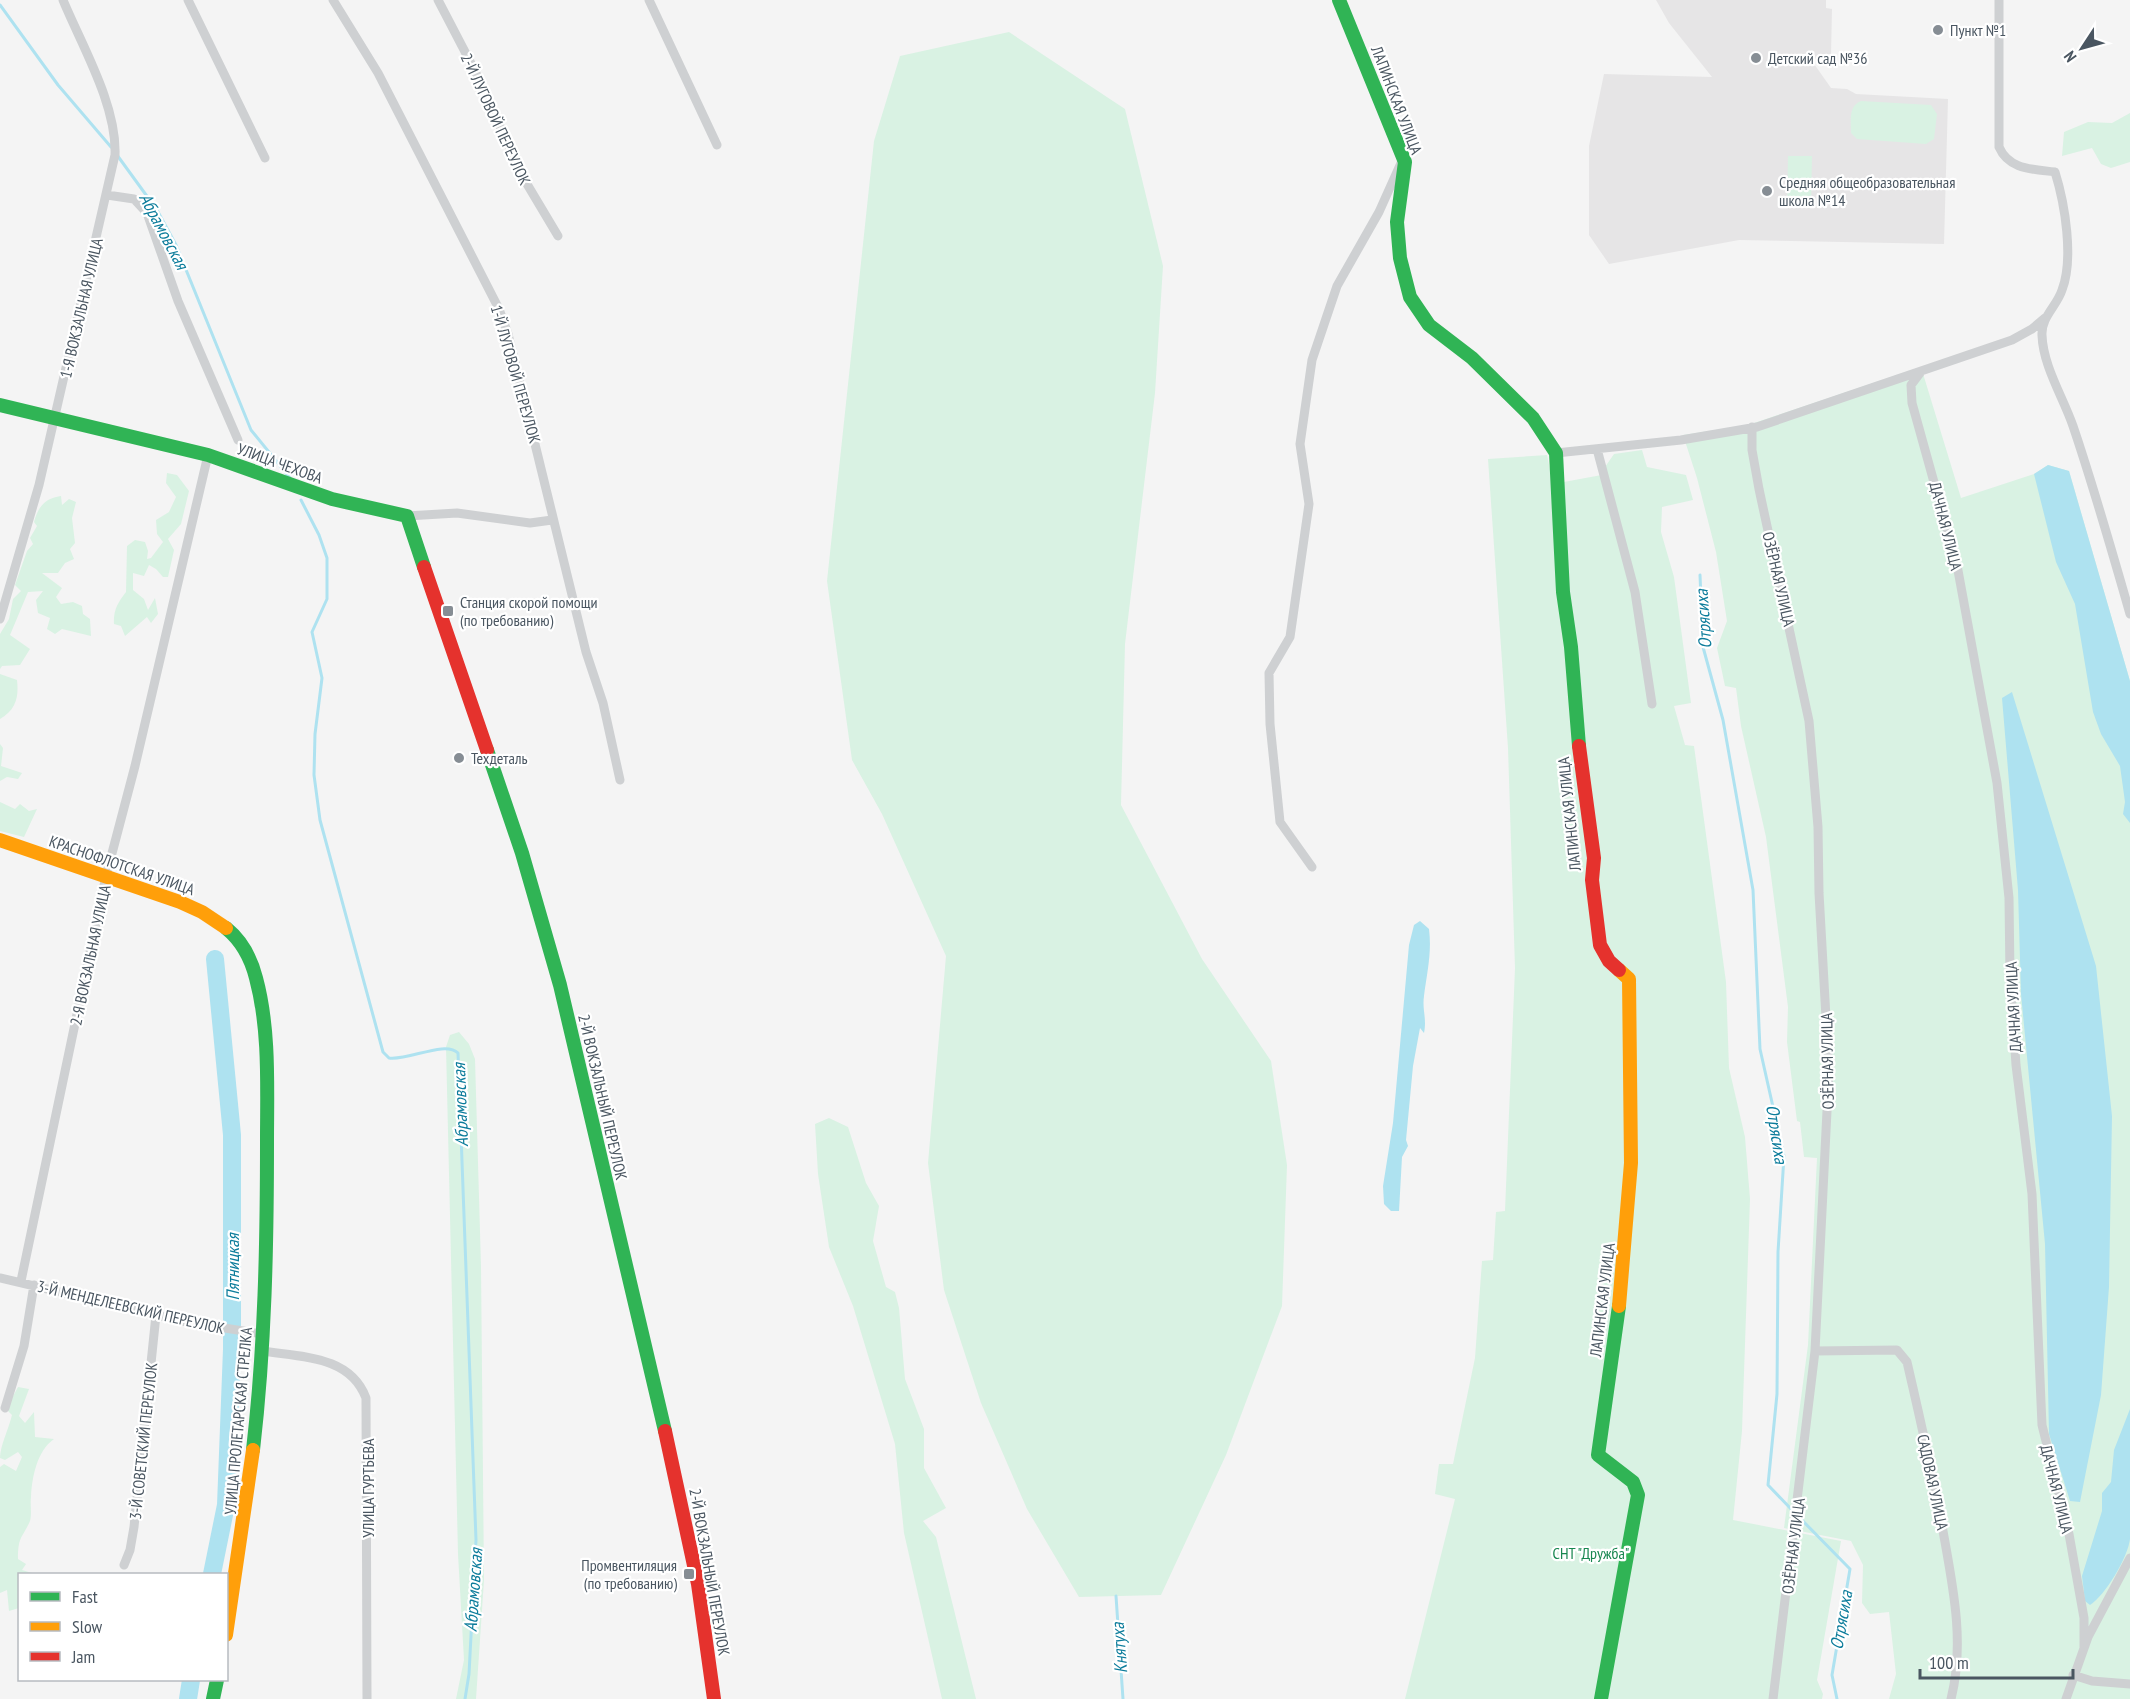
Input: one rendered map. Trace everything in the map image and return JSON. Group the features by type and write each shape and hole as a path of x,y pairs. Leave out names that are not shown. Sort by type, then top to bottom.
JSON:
{"street":[{"name":"1-Я ВОКЗАЛЬНАЯ УЛИЦА","path":"0,619 39,485 115,155 112,123 63,0"},
{"path":"188,0 265,158"},
{"name":"1-Й ЛУГОВОЙ ПЕРЕУЛОК","path":"333,0 378,72 492,292 508,334 544,477 552,520 586,652 603,703 621,780"},
{"name":"2-Й ЛУГОВОЙ ПЕРЕУЛОК","path":"438,0 486,93 524,179 558,236"},
{"path":"649,0 717,145"},
{"name":"ЛАПИНСКАЯ УЛИЦА","path":"1340,0 1403,152 1405,175 1397,233 1400,258 1410,297 1429,325 1477,363 1533,418 1556,453 1563,592 1571,647 1577,734 1594,858 1592,880 1600,945 1609,961 1629,979 1632,1163 1618,1317 1598,1455 1633,1482 1638,1495 1601,1699"},
{"path":"1556,453 1681,440 1752,427 1920,373 2012,340 2032,329 2046,316 2061,293 2065,270 2065,213 2055,172 2015,165 2008,161 1999,147 1999,0"},
{"path":"1312,867 1280,822 1270,724 1269,673 1290,637 1309,504 1300,444 1312,360 1337,286 1379,212 1400,166 1403,152"},
{"path":"107,195 134,199 147,213 178,301 238,440"},
{"path":"2046,316 2042,328 2044,346 2083,458 2130,614"},
{"name":"ДАЧНАЯ УЛИЦА","path":"1920,373 1911,385 1912,404 1957,565 1997,783 2009,897 2010,977 2016,1065 2032,1194 2042,1425 2069,1534 2084,1618 2084,1648"},
{"name":"УЛИЦА ЧЕХОВА","path":"0,405 208,455 332,499 407,516 457,513 530,523 552,520"},
{"name":"ОЗЁРНАЯ УЛИЦА","path":"1752,427 1752,450 1759,489 1803,683 1815,784 1829,1071 1815,1351 1773,1699"},
{"path":"1597,449 1635,592 1652,704"},
{"name":"2-Я ВОКЗАЛЬНАЯ УЛИЦА","path":"21,1281 106,876 135,766 208,455"},
{"name":"2-Й ВОКЗАЛЬНЫЙ ПЕРЕУЛОК","path":"407,516 522,854 560,986 680,1494 698,1584 714,1699"},
{"name":"КРАСНОФЛОТСКАЯ УЛИЦА","path":"0,840 187,904 207,913 229,930"},
{"name":"УЛИЦА ПРОЛЕТАРСКАЯ СТРЕЛКА","path":"228,1623 250,1496 262,1351 267,1167 263,1034 255,972 246,951 229,930"},
{"name":"3-Й МЕНДЕЛЕЕВСКИЙ ПЕРЕУЛОК","path":"0,1278 21,1281 156,1315 262,1334"},
{"path":"5,1408 22,1353 34,1285"},
{"name":"3-Й СОВЕТСКИЙ ПЕРЕУЛОК","path":"124,1565 130,1550 134,1527 156,1315"},
{"name":"САДОВАЯ УЛИЦА","path":"1815,1351 1897,1350 1906,1362 1932,1473 1956,1598 1957,1659 1951,1699"},
{"name":"УЛИЦА ГУРТЬЕВА","path":"262,1351 322,1360 341,1367 356,1379 366,1398 368,1428 367,1699"},
{"path":"2066,1699 2084,1648 2130,1558"},
{"path":"2073,1675 2092,1681 2130,1684"},
{"path":"213,1699 218,1681"}],"shaded area":[{"name":"Средняя общеобразовательная школа №14","path":"1656,0 1826,0 1826,8 1832,9 1831,55 1819,56 1812,61 1831,88 1847,89 1856,94 1948,99 1944,244 1739,240 1609,264 1589,235 1589,146 1604,74 1712,77 1669,23"}],"green space":[{"path":"1009,32 1125,109 1163,266 1155,393 1125,644 1121,805 1202,959 1271,1061 1287,1165 1282,1306 1226,1455 1161,1595 1079,1597 1027,1509 981,1403 944,1290 928,1163 946,956 882,814 852,760 827,581 874,141 900,56"},
{"path":"1861,101 1931,105 1937,114 1934,139 1926,144 1857,139 1851,133 1851,114 1854,106"},
{"path":"2130,113 2130,162 2111,168 2101,164 2092,148 2062,156 2064,132 2088,122 2112,123"},
{"path":"1788,156 1812,156 1811,208 1787,208"},
{"path":"1921,367 1961,498 2034,474 2048,465 2069,471 2130,681 2130,1699 1889,1699 1896,1674 1889,1612 1870,1614 1862,1603 1863,1565 1851,1541 1784,1528 1808,1345 1817,1158 1804,1157 1800,1122 1797,1121 1787,1042 1788,1007 1766,837 1741,726 1736,688 1725,686 1717,648 1727,621 1716,552 1697,478 1683,435 1748,425"},
{"name":"СНТ \"Дружба\"","path":"1642,450 1647,467 1686,475 1693,500 1662,507 1661,532 1674,577 1691,703 1674,706 1685,745 1694,746 1726,982 1729,1068 1745,1137 1750,1199 1742,1431 1733,1520 1841,1541 1817,1680 1823,1694 1822,1699 1405,1699 1455,1499 1435,1494 1439,1464 1453,1464 1475,1358 1482,1261 1493,1260 1496,1212 1505,1211 1515,968 1508,748 1488,459 1547,455 1553,484 1607,474 1605,467 1614,454"},
{"path":"167,473 177,475 189,491 181,524 168,539 174,550 168,577 163,577 149,565 144,576 133,573 133,590 144,599 148,610 155,598 158,614 151,623 147,617 125,636 121,626 114,624 114,615 126,592 127,546 135,540 145,542 148,551 147,559 151,558 163,542 157,534 156,520 169,512 176,497 166,483"},
{"path":"61,496 62,505 69,499 76,502 72,518 75,543 70,549 74,559 65,563 58,573 42,573 62,588 56,597 61,604 73,602 82,606 83,614 90,619 91,636 62,629 55,634 47,629 50,618 38,613 36,600 43,591 28,592 10,635 30,649 20,665 2,666 0,669 0,634 9,619 13,599 21,591 15,585 27,551 33,544 30,538 37,526 34,522 46,501"},
{"path":"0,674 17,680 18,686 13,707 0,719"},
{"path":"0,744 3,748 1,766 22,773 18,779 7,777 0,781"},
{"path":"0,802 15,809 20,804 29,811 37,809 24,837 0,831"},
{"path":"459,1032 469,1044 475,1059 481,1266 484,1580 476,1699 456,1699 464,1660 458,1554 446,1047 450,1035"},
{"path":"829,1118 848,1127 866,1183 879,1206 873,1241 886,1287 895,1292 899,1308 905,1379 924,1429 924,1468 946,1508 923,1521 936,1537 976,1699 942,1699 904,1533 895,1444 853,1306 829,1247 818,1174 815,1124"},
{"path":"18,1387 29,1389 19,1416 25,1423 34,1412 35,1437 54,1439 43,1450 36,1465 30,1521 19,1546 18,1559 26,1564 22,1570 32,1573 18,1573 18,1608 9,1611 7,1590 0,1593 0,1467 4,1464 16,1471 22,1457 18,1452 5,1460 0,1458 12,1415 6,1409"}],"water":[{"path":"2048,465 2069,471 2130,681 2130,823 2123,814 2125,802 2120,766 2101,734 2093,712 2075,604 2056,562 2034,474"},
{"path":"2012,692 2096,966 2112,1116 2109,1287 2101,1395 2080,1502 2070,1501 2049,1434 2045,1244 2021,994 2018,890 2002,698"},
{"path":"1420,921 1429,929 1430,938 1424,1001 1425,1028 1424,1033 1420,1028 1413,1066 1406,1140 1408,1146 1402,1157 1399,1211 1391,1211 1384,1204 1383,1186 1393,1123 1409,945 1414,925"},
{"path":"2130,1409 2130,1539 2125,1556 2115,1575 2090,1605 2085,1601 2082,1576 2102,1511 2102,1493 2111,1482 2114,1450"}],"waterway":[{"name":"Абрамовская","path":"0,5 58,85 111,147"},
{"name":"Абрамовская","path":"117,155 157,210 176,245 251,430 290,478"},
{"name":"Абрамовская","path":"301,500 319,535 327,558 327,599 312,632 322,678 315,734 314,775 320,820 383,1052 389,1058 444,1049 458,1053 476,1540 469,1674 465,1699"},
{"name":"Отрясиха","path":"1700,575 1703,647 1723,720 1753,890 1760,1049 1784,1156 1778,1252 1777,1394 1768,1485 1792,1510"},
{"name":"Пятницкая","path":"212,1573 226,1505 232,1349 232,1135 215,959"},
{"name":"Отрясиха","path":"1797,1515 1850,1569 1832,1675 1837,1699"},
{"name":"Княтуха","path":"1116,1596 1123,1699"},
{"name":"Пятницкая","path":"188,1699 191,1681"}],"traffic: fast":[{"path":"1339,0 1405,162 1397,222 1400,258 1410,297 1429,325 1472,358 1533,418 1556,453 1563,592 1571,647 1579,746"},
{"path":"0,405 208,455 332,499 407,516 424,567"},
{"path":"487,750 522,853 560,985 665,1431"},
{"path":"226,928 241,944 249,957 260,998 266,1038 267,1180 264,1296 253,1450"},
{"path":"1601,1699 1638,1495 1633,1482 1598,1455 1619,1306"},
{"path":"213,1699 217,1681"}],"traffic: slow":[{"path":"0,840 180,902 202,912 226,928"},
{"path":"1619,970 1629,979 1631,1163 1619,1306"},
{"path":"228,1621 253,1450"}],"traffic: jam":[{"path":"424,567 487,750"},
{"path":"1579,746 1594,858 1592,880 1600,945 1609,961 1619,970"},
{"path":"665,1431 698,1584 714,1699"}],"place":[{"name":"Пункт №1","path":"1938,30"},
{"name":"Детский сад №36","path":"1756,58"},
{"name":"Средняя общеобразовательная школа №14","path":"1767,191"},
{"name":"Станция скорой помощи (по требованию)","path":"448,611"},
{"name":"Техдеталь","path":"459,758"},
{"name":"Промвентиляция (по требованию)","path":"689,1574"}]}
